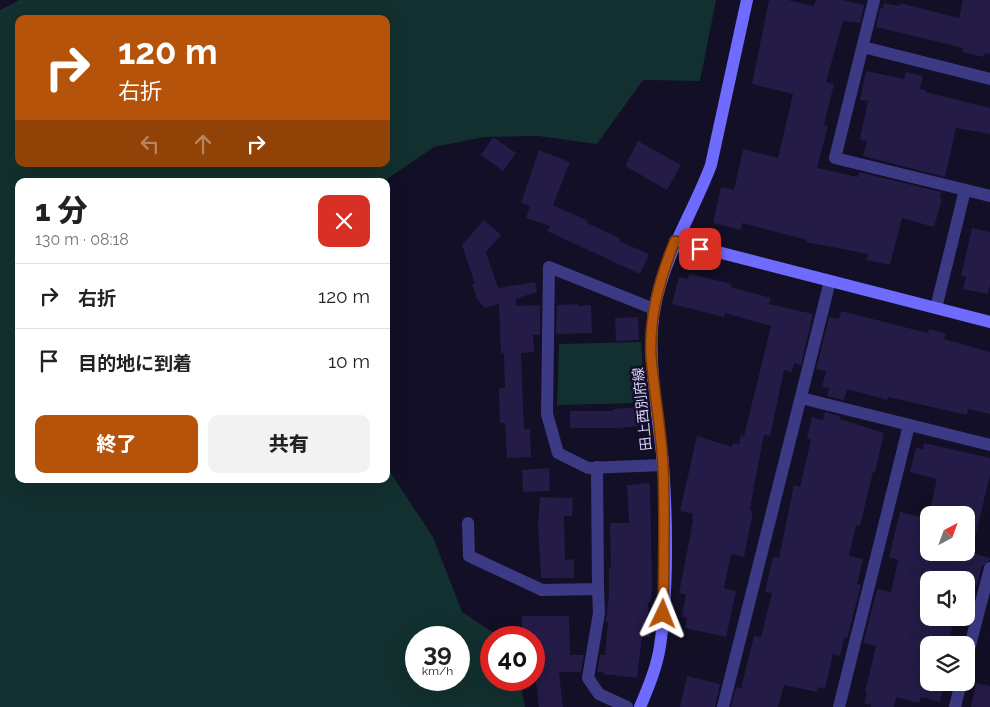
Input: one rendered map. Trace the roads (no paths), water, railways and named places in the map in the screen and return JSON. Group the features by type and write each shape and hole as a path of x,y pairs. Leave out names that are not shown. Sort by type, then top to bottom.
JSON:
{"street":[{"name":"田上西別府線","path":"640,707 660,648 665,542 663,465 651,354 654,309 662,274 675,241 702,190 711,165 747,0"},
{"path":"874,0 835,158 990,196"},
{"path":"862,47 990,79"},
{"path":"936,308 964,190"},
{"path":"675,241 990,322"},
{"path":"654,309 550,267 547,414 558,454 588,468 663,465"},
{"path":"723,707 830,281"},
{"path":"801,398 990,445"},
{"path":"839,707 909,425"},
{"path":"597,468 598,589 600,613 588,678 599,694 626,707"},
{"path":"468,523 469,556 542,590 598,589"},
{"path":"972,636 990,568"},
{"path":"955,707 959,691"}]}
